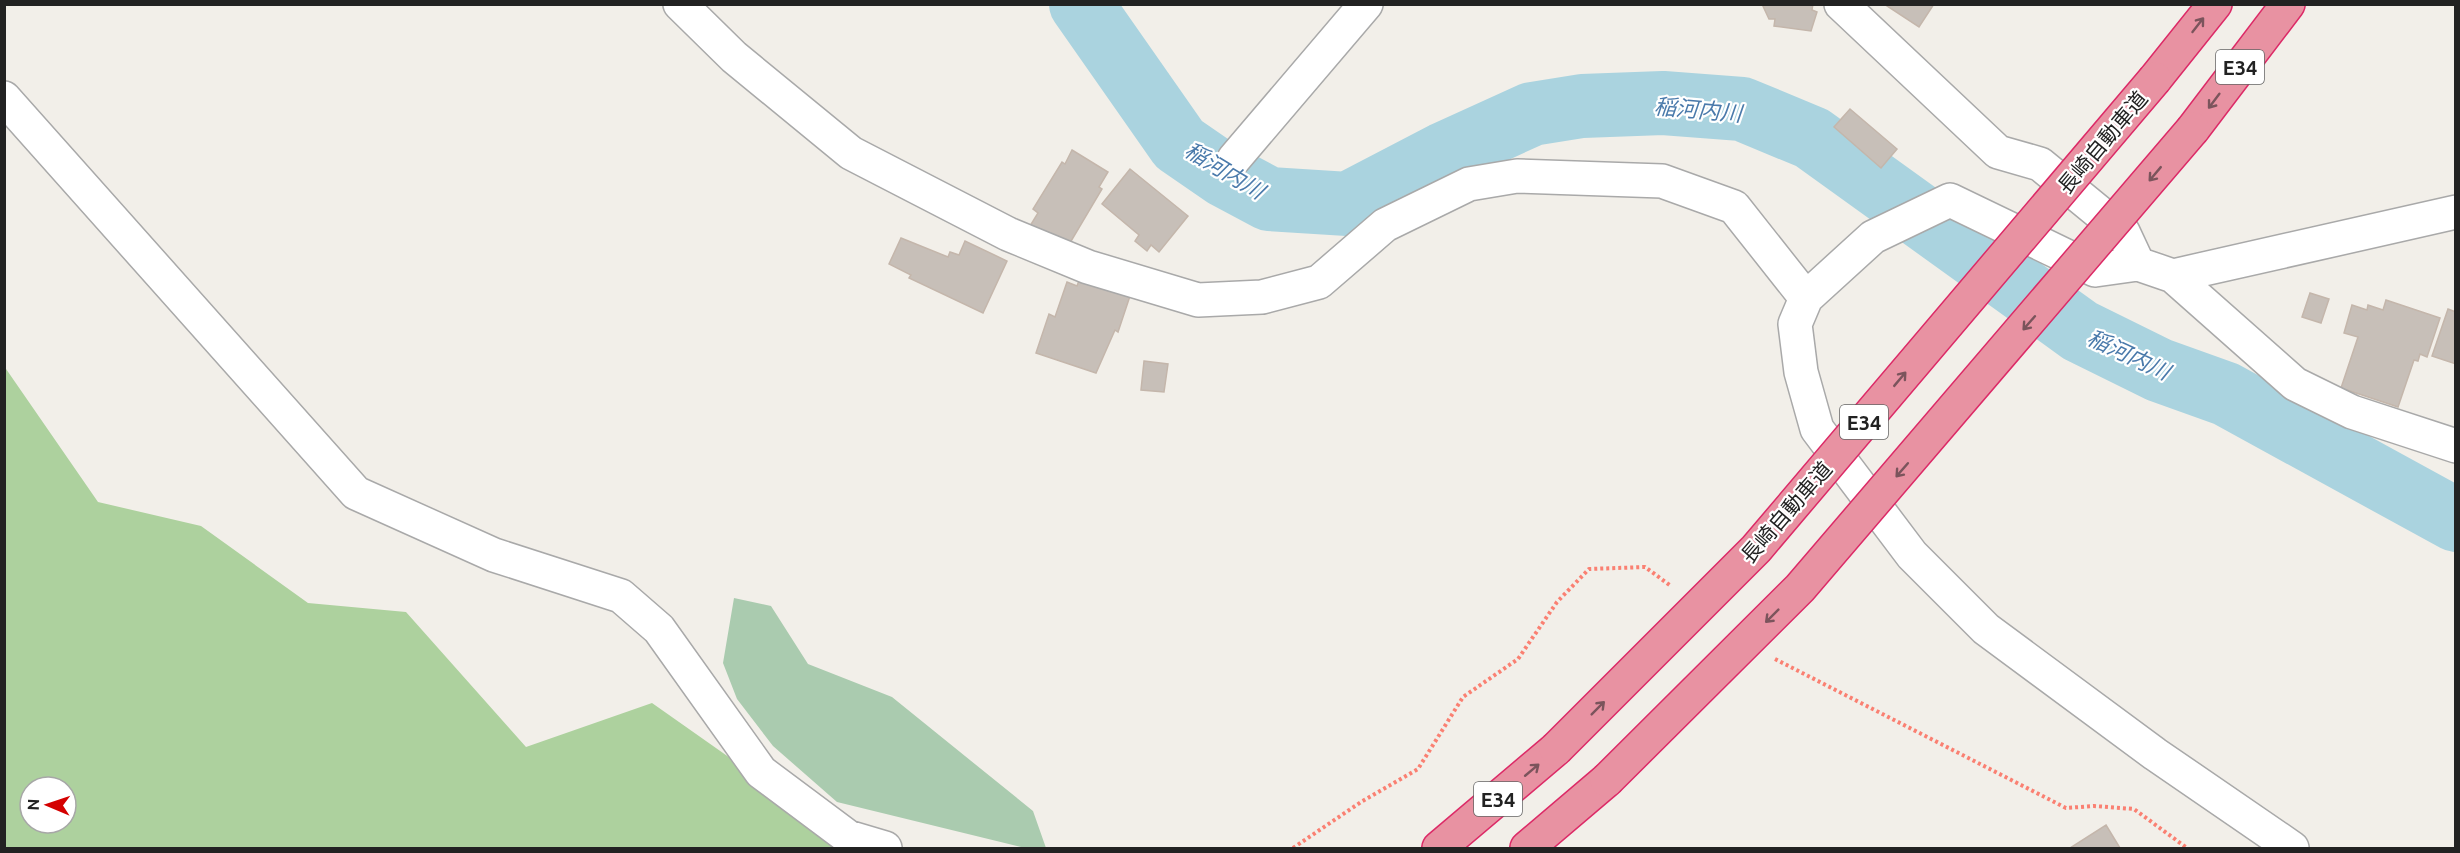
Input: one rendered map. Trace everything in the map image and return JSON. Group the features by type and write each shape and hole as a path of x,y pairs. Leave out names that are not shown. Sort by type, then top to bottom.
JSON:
{"highway":[{"name":"長崎自動車道","path":"1439,849 1556,749 1756,549 2155,79 2215,4"},
{"name":"E34","path":"1527,849 1607,780 1800,588 2193,129 2288,4"}],"street":[{"path":"680,4 734,57 851,153 1008,234 1088,267 1198,300 1263,297 1319,282 1385,225 1469,184 1517,176 1662,181 1734,207 1806,298"},
{"path":"1234,159 1365,4"},
{"path":"1841,4 1998,152 2040,164 2123,232 2138,264"},
{"path":"4,98 356,493 494,555 621,596 660,628 761,772 848,837 885,849"},
{"path":"2292,849 2155,754 1986,629 1912,555 1817,429 1801,372 1795,324 1806,298 1873,237 1950,200 2095,270 2138,264 2173,276 2295,384 2352,412 2456,446"},
{"path":"2173,276 2456,212"}],"green space":[{"path":"4,366 98,502 201,526 308,603 406,612 526,747 652,703 858,848 5,848"},
{"path":"734,598 771,606 808,664 892,697 1033,811 1046,848 1025,848 837,802 773,746 737,699 723,663"}],"building":[{"path":"1762,4 1813,4 1812,10 1817,12 1811,31 1774,26 1775,19 1769,19"},
{"path":"1884,4 1934,4 1919,27"},
{"path":"1850,109 1897,149 1881,168 1834,127"},
{"path":"1072,150 1108,172 1099,187 1102,189 1067,248 1030,226 1038,213 1033,209 1062,162 1065,164"},
{"path":"1130,169 1188,216 1159,252 1151,245 1147,251 1135,241 1139,235 1102,204"},
{"path":"901,238 948,257 950,252 959,255 965,241 1007,261 983,313 909,278 911,275 889,264"},
{"path":"1080,278 1130,296 1118,332 1115,330 1096,373 1036,353 1049,314 1055,317 1067,282 1077,286"},
{"path":"2310,293 2329,299 2321,323 2302,317"},
{"path":"2386,300 2440,318 2427,357 2420,354 2418,361 2414,360 2398,407 2341,388 2358,337 2344,333 2352,305 2367,310 2368,305 2383,310"},
{"path":"2448,309 2456,312 2456,364 2432,356"},
{"path":"1144,361 1168,364 1164,392 1141,390"},
{"path":"2106,825 2120,848 2070,848"}],"waterway":[{"name":"稲河内川","path":"1081,4 1179,144 1224,175 1269,199 1348,204 1444,154 1532,114 1582,106 1663,103 1742,109 1812,138 2080,331 2159,370 2226,394 2456,520"}]}
